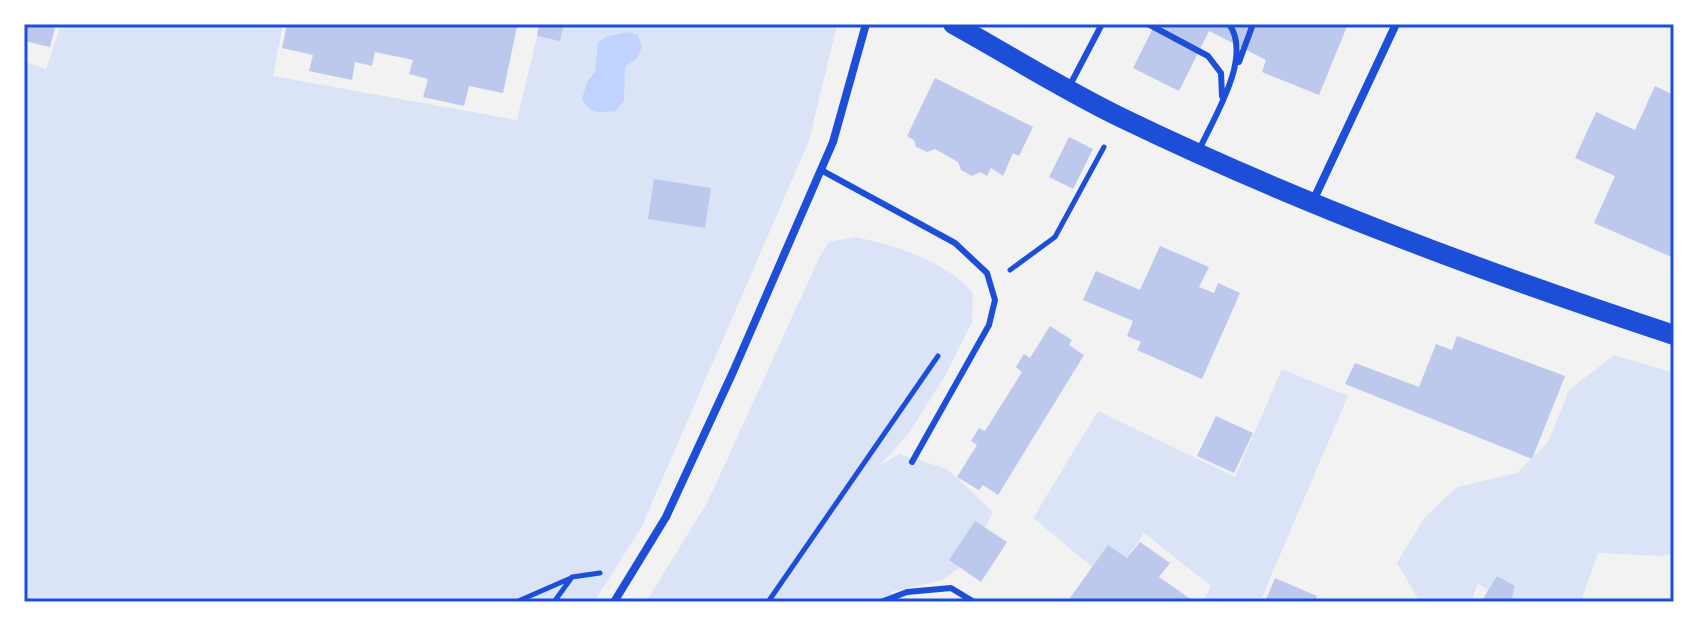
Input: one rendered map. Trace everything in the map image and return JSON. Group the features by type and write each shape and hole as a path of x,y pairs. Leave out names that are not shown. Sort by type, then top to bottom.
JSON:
{"main road":[{"path":"953,24 1120,117 1312,203 1549,294 1674,335"}],"street":[{"path":"614,602 672,504 821,170 833,142 866,24"},
{"path":"1312,203 1396,24"}],"lane":[{"path":"1069,88 1101,26 1109,24"},
{"path":"1148,24 1208,56 1221,73 1222,98"},
{"path":"1229,24 1236,33 1237,66"},
{"path":"1198,153 1253,24"},
{"path":"821,170 955,243 987,273 995,300 989,325 912,462"},
{"path":"881,602 907,592 951,588 974,602"}],"path":[{"path":"990,284 1055,237 1120,117"},
{"path":"768,602 946,344"},
{"path":"516,602 572,577 636,567"},
{"path":"554,602 572,577"}],"shaded area":[{"path":"61,24 283,24 273,76 517,120 537,36 560,40 564,24 837,25 809,141 641,528 594,602 24,602 24,61 46,69"},
{"path":"855,237 903,250 934,263 973,293 972,322 945,376 909,433 880,465 900,454 947,469 993,512 970,560 943,580 891,592 893,602 646,602 708,501 819,258 829,242"},
{"path":"1614,355 1674,373 1674,553 1663,556 1598,553 1578,602 1508,602 1478,584 1471,602 1420,602 1397,563 1424,518 1457,487 1517,473 1548,442 1569,390"},
{"path":"1282,369 1348,396 1260,602 1203,602 1211,586 1144,533 1127,558 1108,545 1092,567 1033,518 1098,411 1235,477"}],"water":[{"path":"629,32 638,35 642,47 636,59 625,67 624,100 616,111 592,110 582,99 587,82 595,72 598,42 608,36"}],"building":[{"path":"24,24 56,24 50,47 24,41"},
{"path":"287,24 513,24 517,27 503,93 469,86 464,106 423,97 428,79 409,74 413,60 375,52 372,66 355,62 352,80 309,71 313,55 282,48"},
{"path":"539,24 564,24 560,41 537,36"},
{"path":"1155,24 1348,24 1319,95 1262,72 1266,60 1209,31 1179,91 1133,68"},
{"path":"935,78 1033,127 1019,156 1013,153 1003,176 991,168 987,176 980,172 972,176 961,170 958,162 935,149 927,152 916,147 914,140 907,136"},
{"path":"1655,86 1674,95 1674,258 1594,223 1615,176 1575,158 1596,112 1635,130"},
{"path":"1069,137 1093,149 1073,189 1049,177"},
{"path":"654,179 711,188 705,228 648,219"},
{"path":"1160,246 1209,267 1199,287 1214,293 1218,283 1240,293 1202,379 1137,350 1141,342 1127,336 1133,321 1083,300 1096,271 1140,290"},
{"path":"1050,326 1072,340 1069,345 1084,355 998,495 983,485 979,490 957,477 977,445 971,441 979,428 985,431 1022,372 1016,367 1024,354 1030,358"},
{"path":"1457,336 1565,376 1532,459 1345,384 1355,363 1419,387 1436,344 1452,350"},
{"path":"1216,416 1253,433 1234,473 1197,456"},
{"path":"975,521 1007,542 981,582 949,560"},
{"path":"1140,542 1170,563 1159,577 1195,602 1067,602 1108,545 1127,558"},
{"path":"1497,576 1515,586 1511,602 1481,602"},
{"path":"1275,578 1317,596 1314,602 1265,602"}]}
